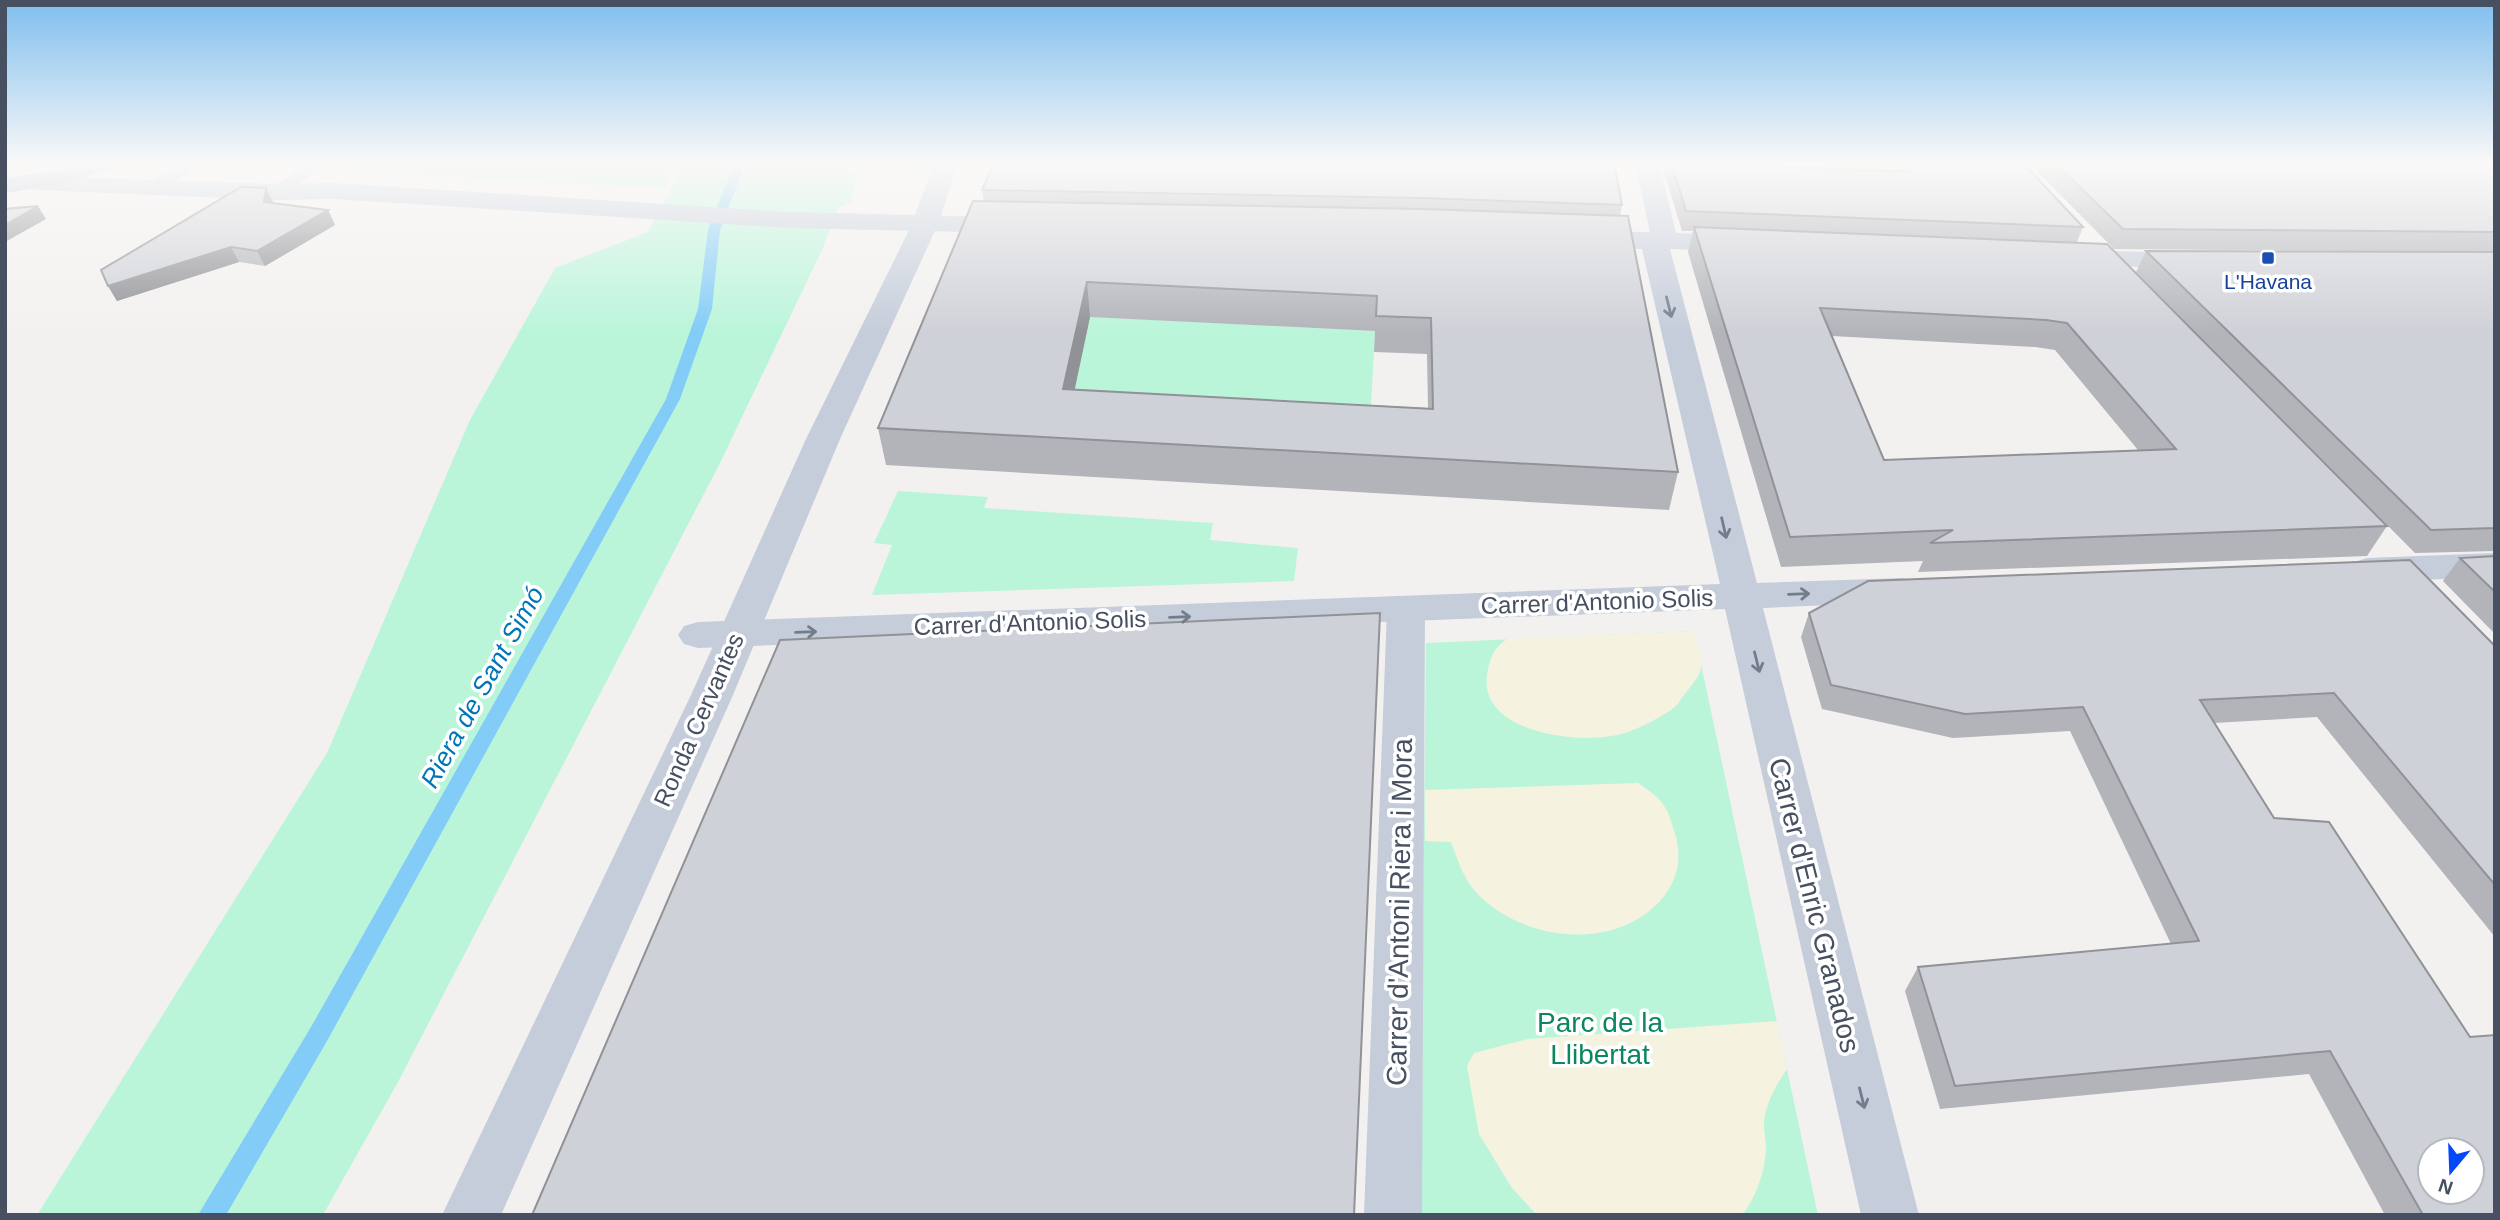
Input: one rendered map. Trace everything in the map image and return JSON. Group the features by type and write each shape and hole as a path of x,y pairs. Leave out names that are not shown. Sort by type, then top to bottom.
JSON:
{"street":[{"path":"772,219 1042,225"},
{"name":"Ronda Cervantes","path":"471,1215 718,635 823,439 927,219"},
{"name":"Carrer d'Enric Granados","path":"1662,219 1663,234 1655,241 1658,265 1741,596 1890,1215"},
{"path":"1551,238 1762,244"},
{"path":"2110,253 2137,293"},
{"path":"2050,257 2110,253 2217,261"},
{"path":"2375,539 2441,606"},
{"path":"2334,572 2495,565"},
{"name":"Carrer d'Antonio Solis","path":"718,635 1937,588"},
{"name":"Carrer d'Antoni Riera i Mora","path":"1393,1215 1406,609"}],"green space":[{"path":"655,219 834,219 822,250 720,463 398,1082 323,1215 37,1215 327,753 470,420 555,268 648,232"},
{"path":"1075,316 1375,331 1371,407 1055,390"},
{"path":"898,491 988,497 984,508 1213,523 1210,540 1298,548 1294,581 872,595 892,545 874,543"},
{"name":"Parc de la Llibertat","path":"1694,631 1818,1215 1420,1215 1426,643"}],"sand":[{"path":"1694,631 1701,663 1696,679 1675,707 1628,732 1588,738 1539,732 1517,723 1500,711 1489,695 1487,675 1491,659 1498,646 1507,639"},
{"path":"1638,783 1660,800 1667,811 1676,837 1677,871 1671,886 1660,901 1640,918 1617,928 1592,934 1566,934 1540,930 1515,921 1493,907 1474,890 1463,873 1451,842 1425,841 1425,790"},
{"path":"1777,1021 1787,1069 1768,1103 1764,1125 1766,1147 1762,1174 1756,1192 1742,1215 1537,1215 1512,1188 1479,1134 1467,1066 1474,1053 1528,1039"}],"building":[{"path":"5,219 16,219 5,225"},
{"path":"187,219 313,219 257,251 231,247 108,286 101,270"},
{"path":"965,219 1629,219 1678,472 878,428","holes":["1087,282 1377,296 1376,316 1431,318 1433,409 1063,389"]},
{"path":"1883,219 2075,219 2083,227"},
{"path":"2113,219 2495,219 2495,232 2123,229"},
{"path":"1694,227 2107,244 2387,526 1930,543 1953,530 1790,537","holes":["1820,308 2067,323 2176,449 1884,460"]},
{"path":"2146,251 2495,252 2495,528 2431,530"},
{"path":"2495,556 2495,592 2460,558"},
{"path":"2410,560 2495,646 2495,885 2334,693 2200,700 2274,818 2329,822 2470,1037 2495,1035 2495,1215 2423,1215 2418,1206 2486,1206 2486,1136 2416,1136 2416,1203 2330,1051 1955,1086 1918,967 2199,941 2083,707 1965,714 1831,685 1809,613 1868,581"},
{"path":"1380,613 1354,1215 532,1215 780,640"}],"waterway":[{"name":"Riera de Sant Simó","path":"211,1215 319,1034 673,399 705,309 714,230 718,219"}],"place":[{"name":"L'Havana","path":"2268,258"}]}
